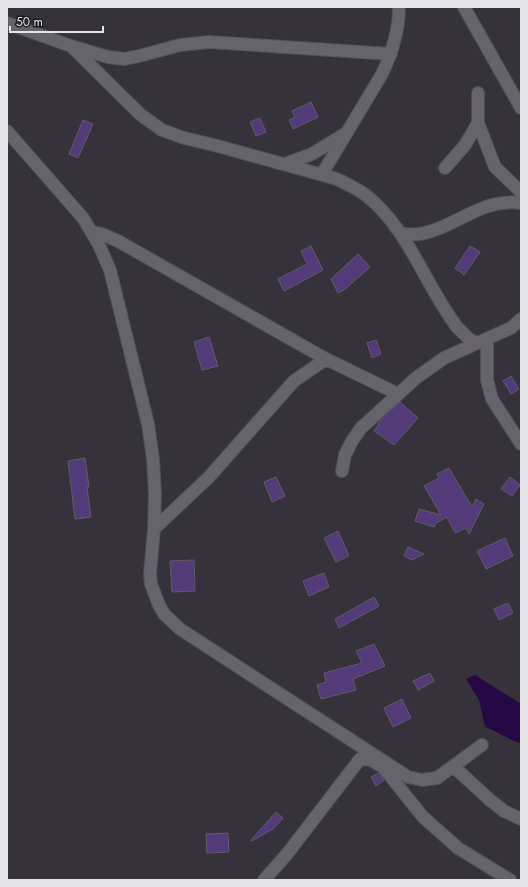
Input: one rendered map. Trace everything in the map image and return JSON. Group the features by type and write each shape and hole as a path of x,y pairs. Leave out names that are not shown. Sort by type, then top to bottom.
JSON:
{"street":[{"path":"322,174 382,74 391,54 396,35 399,7"},
{"path":"464,7 521,108"},
{"path":"7,23 71,46 108,57 124,59 180,45 209,42 391,54"},
{"path":"71,46 141,115 162,130 184,138 322,174 342,181 366,195 378,206 400,233 452,321 462,333 482,341"},
{"path":"478,93 478,123 495,167 521,192"},
{"path":"446,168 465,145 478,123"},
{"path":"7,131 73,204 93,232 110,270 148,424 153,459 155,494 150,574 151,584 158,605 180,629 371,756 408,777 430,780 437,778 482,745"},
{"path":"285,164 312,154 346,134"},
{"path":"400,233 411,235 423,234 495,204 509,202 521,203"},
{"path":"93,232 118,241 326,358 398,394"},
{"path":"342,471 345,455 361,428 416,378 430,367 460,350 511,328 521,319"},
{"path":"482,341 487,380 492,399 521,444"},
{"path":"154,529 209,477 294,381 326,358"},
{"path":"371,756 383,767 423,818 458,848 500,876 510,880"},
{"path":"264,880 288,854 360,759 371,756"},
{"path":"453,766 490,800 504,810 521,819"}],"shaded area":[{"path":"475,675 521,704 521,743 485,727 479,700 466,679"}],"building":[{"path":"311,102 318,117 293,129 289,120 295,117 292,111"},
{"path":"260,118 266,132 256,136 250,122"},
{"path":"83,120 93,124 78,158 69,154"},
{"path":"311,246 323,270 284,291 278,279 307,264 301,251"},
{"path":"470,246 480,252 464,275 455,268"},
{"path":"358,254 370,267 344,290 338,293 331,279"},
{"path":"209,337 218,366 202,370 194,342"},
{"path":"376,340 381,354 372,358 367,343"},
{"path":"511,376 519,389 511,394 503,381"},
{"path":"400,402 418,418 394,445 374,431 379,424 378,423"},
{"path":"85,458 91,517 75,519 68,461"},
{"path":"449,468 472,507 476,499 484,504 469,534 466,528 455,533 447,517 436,523 434,527 415,521 419,509 441,515 424,486 439,478 437,474"},
{"path":"276,477 285,496 272,502 264,482"},
{"path":"510,477 520,485 512,496 501,489"},
{"path":"338,531 349,556 336,562 324,538"},
{"path":"505,538 513,556 486,569 477,551"},
{"path":"408,547 424,554 412,560 404,556"},
{"path":"194,560 195,591 172,592 170,561"},
{"path":"324,573 329,587 309,596 303,581"},
{"path":"374,597 379,606 339,628 335,619"},
{"path":"508,603 513,613 499,620 494,609"},
{"path":"374,644 385,666 353,679 356,690 321,699 317,685 326,682 324,673 362,663 356,651"},
{"path":"430,673 434,681 418,690 413,681"},
{"path":"402,699 411,718 393,727 384,708"},
{"path":"378,773 384,780 376,786 371,777"},
{"path":"276,812 283,818 273,829 252,841 251,840"},
{"path":"228,833 229,852 207,853 206,834"}]}
